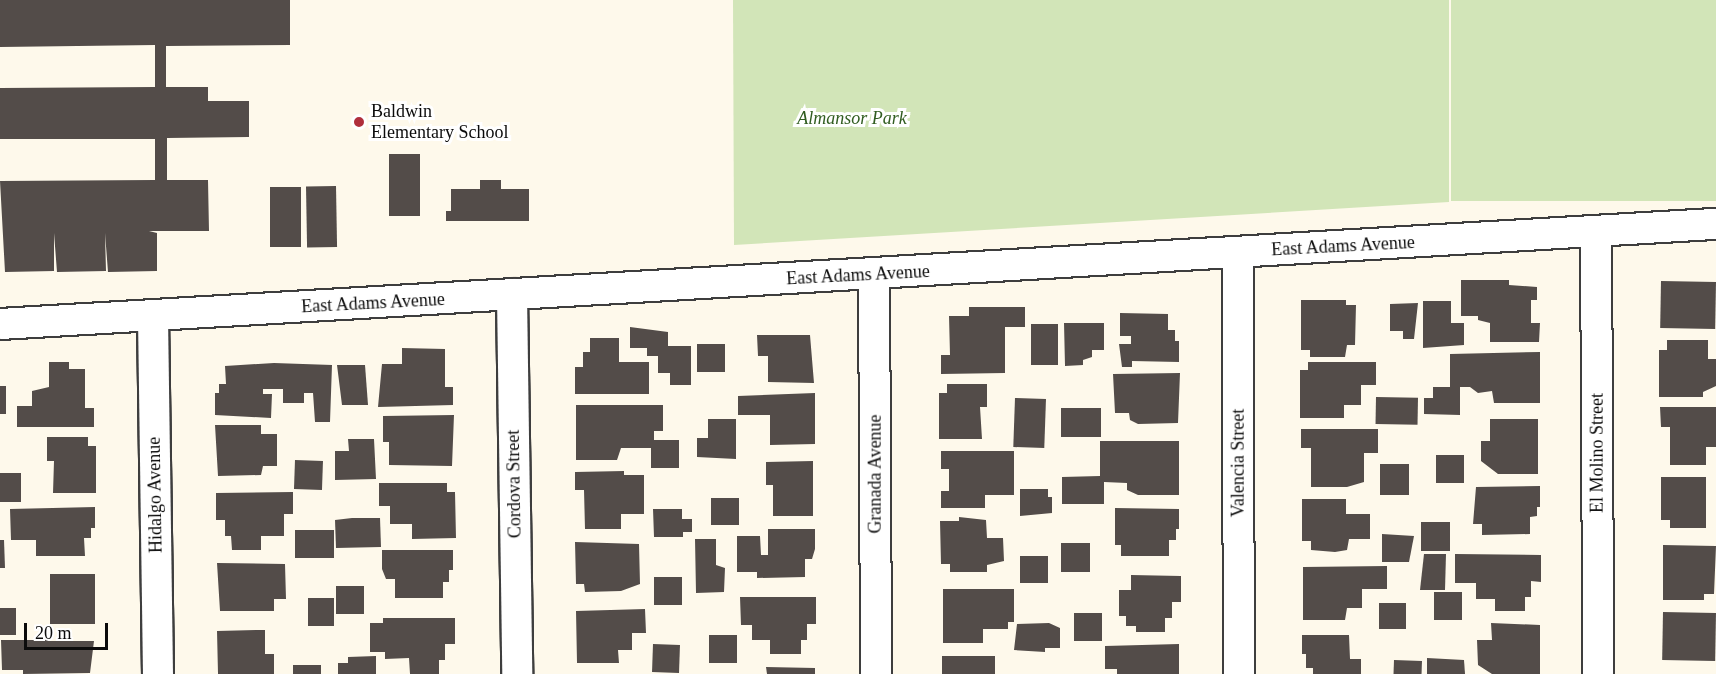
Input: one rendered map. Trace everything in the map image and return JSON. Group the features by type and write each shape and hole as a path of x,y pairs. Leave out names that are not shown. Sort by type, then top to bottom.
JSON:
{"street":[{"name":"East Adams Avenue","path":"0,324 1716,224"},
{"name":"El Molino Street","path":"1596,231 1598,674"},
{"name":"Valencia Street","path":"1238,252 1239,674"},
{"name":"Granada Avenue","path":"874,273 876,674"},
{"name":"Cordova Street","path":"512,294 517,674"},
{"name":"Hidalgo Avenue","path":"153,316 158,674"}],"green space":[{"name":"Almansor Park","path":"733,0 1449,0 1449,202 734,245"},
{"path":"1451,0 1716,0 1716,201 1451,201"}],"building":[{"path":"0,0 290,0 290,45 166,46 166,87 208,87 208,101 249,101 249,137 167,138 167,180 208,180 209,231 149,231 157,233 157,271 108,272 105,233 106,271 57,272 54,233 54,271 5,272 0,181 155,180 155,139 0,139 0,88 155,87 155,45 0,47"},
{"path":"389,154 420,154 420,216 389,216"},
{"path":"480,180 501,180 501,189 529,189 529,221 446,221 446,211 451,211 451,189 480,189"},
{"path":"336,186 337,247 307,248 306,187"},
{"path":"270,187 301,187 301,247 270,247"},
{"path":"1461,280 1509,280 1509,285 1537,287 1537,300 1531,300 1531,323 1540,323 1539,342 1490,342 1490,323 1478,320 1478,316 1461,316"},
{"path":"1661,281 1716,282 1715,329 1660,328"},
{"path":"1301,300 1346,300 1346,305 1356,305 1355,345 1347,345 1345,357 1310,357 1310,350 1301,350"},
{"path":"1423,301 1451,301 1451,323 1464,323 1464,345 1423,348"},
{"path":"1418,303 1414,339 1403,339 1403,331 1390,331 1390,304"},
{"path":"969,307 1025,307 1025,327 1005,327 1005,373 941,374 941,355 950,355 949,316 969,316"},
{"path":"1120,313 1168,314 1168,330 1175,330 1175,341 1179,341 1179,362 1132,361 1132,367 1122,367 1119,344 1131,344 1131,336 1120,336"},
{"path":"1064,323 1104,323 1104,350 1092,350 1092,357 1083,360 1083,365 1065,366"},
{"path":"1031,324 1058,324 1058,365 1031,365"},
{"path":"630,327 668,332 668,346 691,346 691,385 670,385 670,373 658,373 658,356 647,356 647,348 630,348"},
{"path":"757,335 810,335 814,383 768,382 768,356 758,356"},
{"path":"590,338 619,338 619,362 649,362 649,394 575,394 575,367 583,367 583,352 590,352"},
{"path":"1667,340 1708,340 1708,359 1716,359 1716,386 1703,392 1703,397 1659,397 1659,350 1667,350"},
{"path":"697,344 725,344 725,372 697,372"},
{"path":"402,348 445,349 445,387 453,387 453,405 378,407 382,364 402,364"},
{"path":"1540,352 1540,403 1494,403 1492,391 1478,393 1470,387 1460,387 1460,415 1424,414 1424,398 1433,398 1433,387 1450,387 1450,354"},
{"path":"49,362 69,362 69,369 85,369 85,408 94,408 94,427 17,427 17,406 32,406 32,391 49,387"},
{"path":"1308,362 1376,362 1376,385 1361,385 1361,405 1344,405 1344,418 1300,418 1300,370 1308,370"},
{"path":"274,363 332,365 330,422 315,422 313,393 304,393 304,403 283,403 283,389 263,389 263,394 272,394 271,418 215,415 215,393 219,393 219,384 226,384 225,366"},
{"path":"337,365 365,365 368,405 342,405"},
{"path":"1180,373 1178,423 1138,424 1130,420 1129,413 1115,413 1113,374"},
{"path":"947,384 987,384 987,407 980,407 982,439 939,439 939,393 947,393"},
{"path":"0,386 6,386 6,414 0,414"},
{"path":"815,393 815,444 770,445 770,415 738,415 738,396"},
{"path":"1376,397 1418,398 1418,425 1376,424"},
{"path":"1015,398 1046,399 1044,448 1013,447"},
{"path":"576,405 663,405 663,431 654,431 654,440 679,440 679,468 651,468 651,448 621,448 617,460 576,460"},
{"path":"1660,407 1716,407 1716,447 1706,447 1706,465 1670,465 1670,427 1661,427"},
{"path":"1061,408 1101,408 1101,437 1061,437"},
{"path":"454,415 452,466 389,465 389,442 383,442 383,416"},
{"path":"708,419 736,419 736,459 697,457 697,438 708,438"},
{"path":"1490,419 1538,419 1538,474 1498,474 1481,461 1481,441 1490,441"},
{"path":"215,425 261,425 261,434 277,434 277,466 263,466 261,475 218,476"},
{"path":"1301,429 1378,429 1378,453 1364,453 1364,482 1347,487 1311,487 1311,448 1301,448"},
{"path":"47,437 88,437 88,446 96,446 96,493 53,493 54,461 47,461"},
{"path":"348,439 374,439 376,479 335,480 335,451 349,451"},
{"path":"1100,441 1179,441 1179,495 1138,495 1127,490 1127,483 1104,482 1104,504 1062,504 1062,477 1100,476"},
{"path":"941,451 1014,451 1014,495 985,495 985,508 941,508 941,491 949,491 949,469 941,469"},
{"path":"1436,455 1464,455 1464,483 1436,483"},
{"path":"295,460 323,461 322,490 294,489"},
{"path":"813,461 813,516 773,516 773,485 766,485 766,462"},
{"path":"1380,464 1409,464 1409,495 1380,495"},
{"path":"624,471 624,475 644,475 644,514 621,514 621,529 585,529 584,490 575,490 575,472"},
{"path":"0,473 21,473 21,502 0,502"},
{"path":"1661,477 1706,477 1706,528 1670,528 1670,520 1661,520"},
{"path":"379,483 447,483 447,492 455,492 456,538 412,539 412,524 390,524 390,506 379,506"},
{"path":"1540,486 1540,507 1537,507 1537,516 1530,517 1530,534 1482,535 1482,524 1473,524 1476,487"},
{"path":"1020,489 1048,489 1048,497 1052,497 1052,513 1020,516"},
{"path":"293,492 293,514 284,514 284,536 261,536 261,550 232,550 231,536 225,536 225,520 216,520 216,493"},
{"path":"711,498 739,498 739,525 711,525"},
{"path":"1302,499 1346,499 1346,514 1370,514 1370,539 1349,539 1347,550 1335,552 1311,550 1311,541 1302,541"},
{"path":"95,507 95,528 91,528 91,538 84,538 85,556 36,556 36,540 11,540 10,509"},
{"path":"1115,508 1179,509 1179,529 1176,529 1176,540 1169,540 1169,556 1121,556 1121,545 1115,545"},
{"path":"653,509 682,509 682,519 692,519 692,532 683,532 683,537 654,537"},
{"path":"959,517 986,520 987,538 1003,538 1004,561 987,565 987,572 950,572 950,564 941,564 940,521 959,521"},
{"path":"380,518 381,547 336,548 335,520"},
{"path":"1421,522 1450,522 1450,551 1421,551"},
{"path":"768,529 815,529 815,549 812,559 805,559 805,577 757,578 757,572 737,572 737,536 760,536 761,555 768,555"},
{"path":"295,530 334,530 334,558 295,558"},
{"path":"1382,534 1414,536 1409,562 1382,562"},
{"path":"695,539 716,539 716,565 725,568 724,592 696,593"},
{"path":"0,540 4,540 5,568 0,568"},
{"path":"575,542 639,544 640,584 621,591 585,592 584,584 576,584"},
{"path":"1061,543 1090,543 1090,572 1061,572"},
{"path":"1663,545 1716,546 1714,594 1704,594 1704,600 1663,600"},
{"path":"382,550 453,550 453,570 449,570 449,582 443,582 443,598 395,598 395,579 386,579 382,569"},
{"path":"1424,554 1446,554 1445,590 1420,590"},
{"path":"1455,554 1541,555 1541,582 1531,581 1531,597 1525,597 1525,611 1495,611 1495,599 1476,599 1476,583 1455,583"},
{"path":"1020,556 1048,556 1048,583 1020,583"},
{"path":"217,563 285,564 286,599 274,599 274,611 220,611"},
{"path":"1387,566 1387,589 1362,589 1362,608 1347,608 1345,620 1303,620 1303,567"},
{"path":"50,574 95,574 95,624 50,624"},
{"path":"1131,575 1181,576 1181,602 1172,602 1172,618 1165,618 1165,632 1136,632 1136,626 1126,626 1126,616 1119,616 1119,590 1131,590"},
{"path":"654,577 682,577 682,605 654,605"},
{"path":"336,586 364,586 364,614 336,614"},
{"path":"943,589 1014,589 1014,622 1008,622 1008,629 983,629 983,643 943,643"},
{"path":"1434,592 1462,592 1462,620 1434,620"},
{"path":"740,597 816,597 816,624 807,624 807,640 801,640 801,654 770,654 770,640 752,640 752,625 741,625"},
{"path":"308,598 334,598 334,626 308,626"},
{"path":"1379,603 1406,603 1406,629 1379,629"},
{"path":"0,608 16,608 16,635 0,635"},
{"path":"645,609 646,633 632,633 632,650 618,650 619,663 577,663 576,611"},
{"path":"1663,612 1716,613 1715,661 1662,660"},
{"path":"1074,613 1102,613 1102,641 1074,641"},
{"path":"383,618 455,618 455,644 445,644 445,660 439,660 439,674 410,674 409,658 385,659 385,652 370,652 370,623 383,623"},
{"path":"1049,623 1060,628 1060,648 1045,648 1045,652 1014,650 1017,624"},
{"path":"1491,623 1540,625 1540,674 1492,674 1478,665 1477,640 1492,640"},
{"path":"265,630 265,654 274,654 274,674 218,674 217,631"},
{"path":"43,635 53,635 48,641 94,641 90,673 23,674 23,670 2,670 1,640 43,640"},
{"path":"709,635 737,635 737,663 709,663"},
{"path":"1302,635 1349,635 1350,659 1361,659 1361,674 1313,674 1313,668 1306,668 1306,654 1302,654"},
{"path":"653,644 680,645 679,673 652,672"},
{"path":"1179,644 1179,674 1117,674 1117,669 1105,669 1105,646"},
{"path":"376,656 376,674 338,674 338,663 348,663 348,657"},
{"path":"942,656 995,656 995,674 942,674"},
{"path":"1427,658 1464,660 1465,674 1427,674"},
{"path":"1394,660 1422,661 1422,674 1394,674"},
{"path":"293,665 321,665 321,674 293,674"},
{"path":"766,667 815,668 815,674 767,674"}],"place":[{"name":"Baldwin Elementary School","path":"359,122"}]}
